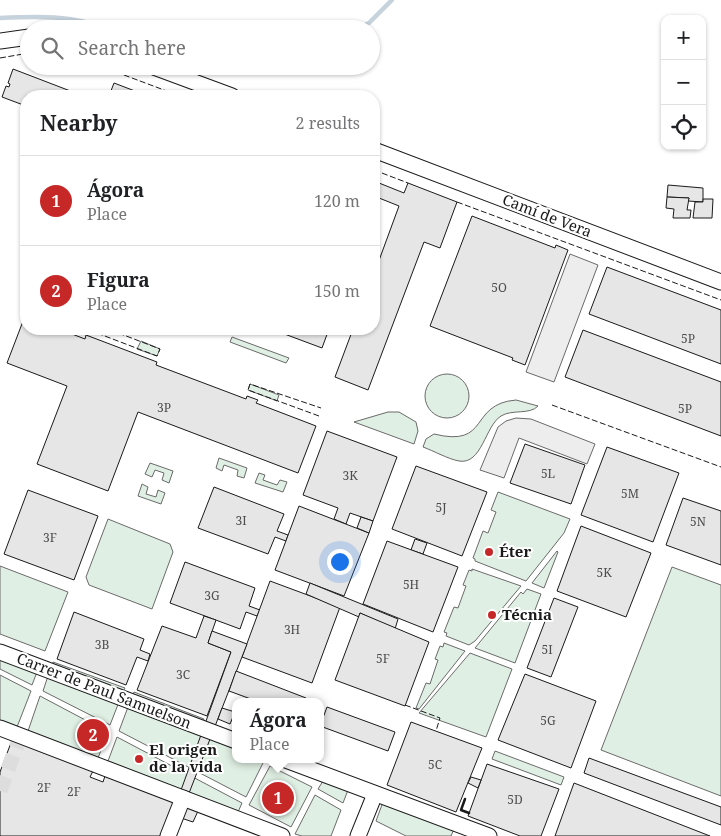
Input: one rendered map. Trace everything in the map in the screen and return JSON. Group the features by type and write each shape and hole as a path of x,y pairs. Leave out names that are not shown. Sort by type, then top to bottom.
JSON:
{"street":[{"path":"0,41 20,38"},
{"path":"175,75 216,90"},
{"name":"Camí de Vera","path":"380,152 721,282"},
{"name":"Carrer de Paul Samuelson","path":"0,652 232,740"},
{"path":"0,728 272,834"},
{"path":"294,763 490,836"},
{"path":"358,836 375,794"},
{"path":"168,836 183,798"}],"green space":[{"path":"232,337 289,358 286,363 230,342"},
{"path":"141,341 160,349 157,356 137,349"},
{"path":"451,374 463,380 468,387 468,405 463,412 456,417 443,418 431,412 426,405 425,392 431,380 438,375"},
{"path":"250,384 279,395 277,401 248,390"},
{"path":"516,400 538,406 535,409 501,416 491,428 478,451 467,461 455,460 423,447 426,439 434,434 452,437 464,435 472,430 491,409 501,403"},
{"path":"388,412 399,412 416,422 418,431 414,444 354,422"},
{"path":"219,458 247,468 244,478 237,476 238,470 224,465 222,471 216,468"},
{"path":"150,463 173,471 169,483 162,480 164,473 155,470 152,477 145,474"},
{"path":"259,473 265,475 263,480 277,485 280,480 287,482 283,492 255,483"},
{"path":"142,484 148,487 146,494 156,497 158,490 165,493 161,504 138,496"},
{"path":"498,492 570,519 564,533 526,581 475,561 473,558 483,531 488,533 496,512 491,510"},
{"path":"108,519 170,544 173,552 152,609 89,585 86,577"},
{"path":"557,551 544,588 532,583"},
{"path":"0,566 68,592 45,651 0,634"},
{"path":"672,567 721,585 721,796 601,750"},
{"path":"472,569 521,586 475,641 469,645 446,636 447,633 444,632 454,607 458,608 466,586 463,585 469,570 472,571"},
{"path":"527,589 541,594 515,663 475,648 521,592 523,594"},
{"path":"444,643 465,651 419,709 416,708 426,683 430,684 438,660 435,659 440,646 443,647"},
{"path":"470,653 512,669 486,737 419,713"},
{"path":"0,658 37,672 32,685 0,669"},
{"path":"53,662 125,688 123,692 52,666"},
{"path":"0,675 31,691 17,727 0,721"},
{"path":"48,676 119,702 110,725 43,691"},
{"path":"134,692 204,719 203,723 132,696"},
{"path":"40,696 108,732 98,758 28,731"},
{"path":"128,707 232,746 232,763 263,763 246,797 119,731"},
{"path":"117,737 242,803 238,812 108,761"},
{"path":"495,751 564,777 561,785 492,759"},
{"path":"270,766 312,787 291,827 249,805"},
{"path":"323,781 348,790 343,803 318,789"},
{"path":"315,795 341,810 331,836 302,836 295,834"},
{"path":"383,802 454,829 451,836 406,836 376,821"}],"shaded area":[{"path":"570,254 598,265 554,382 526,372"},
{"path":"516,418 531,419 595,444 587,464 519,438 504,478 480,470 498,427 506,421"},
{"path":"277,790 283,790 288,795 286,804 277,806 272,801 272,795"}],"building":[{"path":"13,69 20,72 20,75 29,75 68,90 20,90 20,104 2,97 6,86 9,87 10,84 8,83"},
{"path":"114,83 132,90 111,90"},
{"path":"380,183 404,193 408,183 457,202 440,248 424,242 368,390 335,377 351,335 380,335 380,258 399,206 380,198"},
{"path":"668,185 703,188 703,202 688,201 689,198 667,197"},
{"path":"667,197 689,198 687,210 691,210 690,218 673,218 674,209 666,208"},
{"path":"703,199 713,199 712,218 693,218 695,202 703,202"},
{"path":"472,216 555,248 556,245 568,250 525,365 512,360 513,358 430,326"},
{"path":"607,267 721,310 721,364 589,314"},
{"path":"20,329 20,335 75,335 85,339 86,335 157,362 156,365 246,399 247,396 258,400 256,403 316,426 298,473 138,412 108,491 37,464 67,386 7,363"},
{"path":"583,330 721,382 721,436 565,377"},
{"path":"287,335 327,335 322,348"},
{"path":"327,431 397,457 373,521 350,513 346,524 334,519 338,508 303,495"},
{"path":"525,444 585,465 571,504 510,483"},
{"path":"607,447 679,473 653,542 581,515"},
{"path":"416,466 487,492 462,556 392,529"},
{"path":"214,487 284,514 277,531 288,535 286,541 275,537 268,554 198,528"},
{"path":"28,490 98,516 74,580 4,554"},
{"path":"683,498 721,511 721,565 666,545"},
{"path":"299,506 369,533 344,596 275,570"},
{"path":"361,517 373,521 369,533 357,528"},
{"path":"581,526 651,553 626,617 557,591"},
{"path":"415,539 427,543 423,554 411,550"},
{"path":"387,541 458,567 433,632 363,604"},
{"path":"185,562 255,588 249,606 260,610 257,616 246,612 240,629 170,603"},
{"path":"270,581 340,607 312,683 242,657"},
{"path":"310,583 398,619 395,629 360,613 359,617 306,594"},
{"path":"554,598 578,607 551,677 527,668"},
{"path":"74,612 144,639 140,650 150,654 148,661 137,657 126,685 57,659"},
{"path":"360,613 429,642 405,706 335,680"},
{"path":"204,616 216,620 208,643 231,652 207,716 137,690 162,626 196,638"},
{"path":"212,631 247,644 184,806 172,815 231,652 208,643"},
{"path":"236,671 306,698 248,698 229,691"},
{"path":"525,674 596,701 571,768 498,740"},
{"path":"327,707 395,732 388,751 324,727 324,715"},
{"path":"222,708 232,711 230,724 218,719"},
{"path":"411,722 482,748 456,812 387,785"},
{"path":"12,740 93,771 90,777 103,782 105,776 175,802 162,836 0,836 0,772"},
{"path":"589,758 721,807 721,825 584,773"},
{"path":"487,764 559,789 541,836 520,836 468,816"},
{"path":"471,777 481,780 478,788 468,783"},
{"path":"574,783 710,836 555,836"},
{"path":"186,806 198,811 193,822 181,818"}],"waterway":[{"path":"372,20 392,0"},
{"path":"0,18 41,17 75,20"}],"tunnel":[{"path":"0,791 20,737"}],"fence":[{"path":"0,58 20,55"},
{"path":"124,75 164,90"},
{"path":"380,172 408,183"},
{"path":"457,202 721,300"},
{"path":"102,335 157,356 160,349 124,335"},
{"path":"319,416 248,390 250,384 321,408"},
{"path":"552,405 721,467"},
{"path":"405,705 440,718 436,731"}],"wall":[{"path":"465,799 461,810 469,813"}],"place":[{"name":"Éter","path":"489,552"},
{"name":"Técnia","path":"492,615"},
{"name":"Figura","path":"93,735"},
{"name":"El origen de la vida","path":"139,759"},
{"name":"Ágora","path":"278,798"}]}
